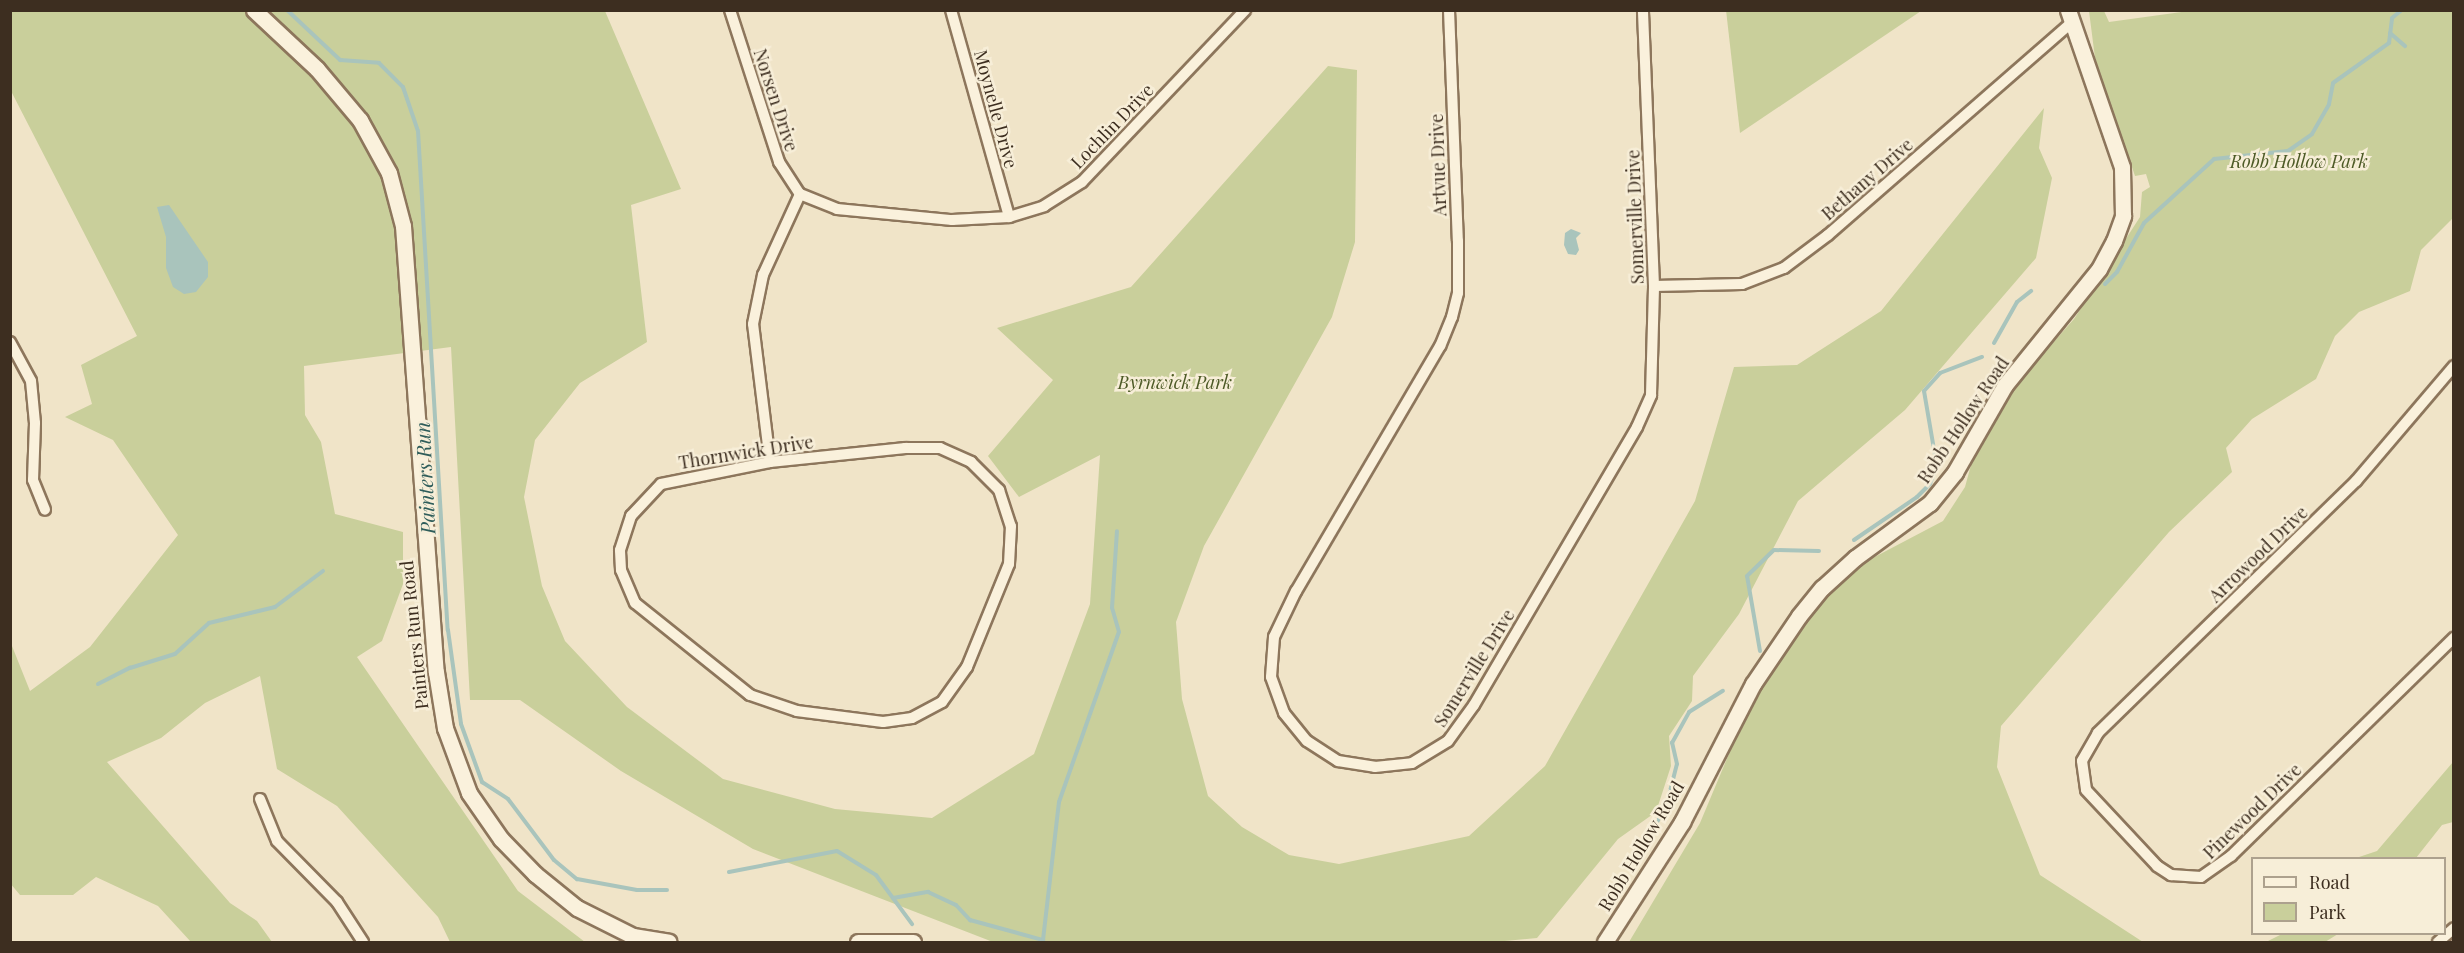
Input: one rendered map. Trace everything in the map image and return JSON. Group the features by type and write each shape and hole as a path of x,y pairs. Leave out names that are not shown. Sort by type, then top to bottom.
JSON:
{"street":[{"name":"Painters Run Road","path":"254,10 317,69 360,120 390,173 403,226 436,672 445,728 469,793 501,839 535,874 576,908 633,936 669,942"},
{"name":"Norsen Drive","path":"730,10 779,162 788,180 801,194"},
{"name":"Moynelle Drive","path":"951,10 1009,217"},
{"name":"Lochlin Drive","path":"801,194 837,209 876,216 952,220 1009,217 1044,206 1082,182 1245,10"},
{"name":"Artvue Drive","path":"1449,10 1458,241 1458,293 1452,317"},
{"name":"Somerville Drive","path":"1452,317 1434,356 1296,591 1274,637 1271,677 1284,713 1307,741 1338,761 1375,767 1412,763 1448,741 1474,705 1647,405 1655,367 1643,10"},
{"name":"Bethany Drive","path":"1654,286 1742,284 1785,268 1828,235 2069,17"},
{"name":"Robb Hollow Road","path":"1605,942 1682,822 1741,704 1799,616 1822,588 1855,558 1930,503 1955,472 2005,385 2099,269 2114,241 2125,192 2122,166 2069,17"},
{"path":"770,462 753,324 763,275 801,194"},
{"path":"10,342 31,381 35,423 33,480 45,510"},
{"name":"Arrowood Drive","path":"2082,761 2098,733 2356,481 2454,366"},
{"name":"Thornwick Drive","path":"905,448 940,448 971,462 999,490 1011,526 1009,564 967,667 942,702 912,718 883,722 797,711 750,694 635,603 621,570 620,550 631,516 644,500 661,484 680,477 770,462 905,448"},
{"name":"Pinewood Drive","path":"2082,761 2082,778 2095,802 2150,859 2171,875 2202,877 2231,856 2454,638"},
{"path":"260,799 277,841 337,902 363,942"},
{"path":"2438,942 2454,928"},
{"path":"858,942 913,942"}],"green space":[{"path":"1726,10 1921,10 1921,11 1740,133"},
{"name":"Robb Hollow Park","path":"2196,10 2453,11 2453,218 2421,250 2410,291 2359,312 2335,336 2316,379 2252,419 2226,448 2232,472 2169,532 2001,726 1997,767 2040,875 2143,942 1629,942 1700,823 1749,706 1822,601 1867,561 1943,521 1965,487 1974,454 2013,388 2074,319 2140,217 2142,192 2150,187 2146,174 2135,176 2095,58 2089,11 2104,11 2109,22"},
{"name":"Byrnwick Park","path":"11,11 605,11 681,189 631,205 647,342 580,383 535,440 524,497 542,586 565,641 627,707 723,779 835,809 932,818 1034,754 1090,604 1100,455 1019,497 988,456 1053,380 997,328 1131,287 1328,66 1357,70 1355,242 1332,317 1204,546 1176,622 1182,699 1208,796 1242,827 1289,855 1339,864 1469,836 1545,766 1695,501 1734,367 1797,365 1881,311 2044,108 2039,148 2052,178 2036,258 1905,410 1798,501 1739,614 1693,676 1692,701 1669,736 1671,766 1656,812 1618,839 1537,938 1494,942 993,942 753,849 621,771 520,700 470,700 451,347 304,366 305,415 321,442 335,514 403,532 403,584 382,641 357,657 518,891 585,942 450,942 438,917 337,806 277,769 260,676 205,703 161,738 107,762 230,903 257,921 272,942 191,942 158,906 96,877 73,895 20,895 10,883 10,641 30,691 90,647 178,535 113,440 65,417 92,404 81,365 137,336 11,91"},
{"path":"2453,762 2453,822 2442,825 2417,857 2359,857 2377,851"},
{"path":"2280,935 2336,935 2325,942 2266,942"}],"water":[{"path":"169,205 208,262 208,277 196,292 184,294 173,287 166,268 166,237 157,207"},
{"path":"1571,229 1581,233 1576,238 1579,250 1576,255 1568,254 1564,245 1565,233"}],"waterway":[{"name":"Painters Run","path":"287,10 340,60 379,63 403,87 418,131 448,630 461,724 482,782 508,799 554,860 577,879 637,890 667,890"},
{"path":"2105,284 2117,272 2144,223 2214,159 2288,151 2312,134 2329,104 2333,83 2389,43 2392,18 2402,10"},
{"path":"2390,33 2405,46"},
{"path":"1994,343 2017,302 2031,291"},
{"path":"1854,540 1917,497 1930,484 1937,467 1924,391 1940,373 1982,357"},
{"path":"893,898 928,892 956,905 970,920 1043,940 1059,802 1119,632 1112,608 1117,531"},
{"path":"1760,651 1747,576 1774,550 1819,551"},
{"path":"98,684 130,668 175,654 209,623 275,607 323,571"},
{"path":"1636,857 1666,807 1677,764 1672,743 1689,712 1723,691"},
{"name":"Painters Run","path":"729,872 837,851 876,875 912,924"}]}
